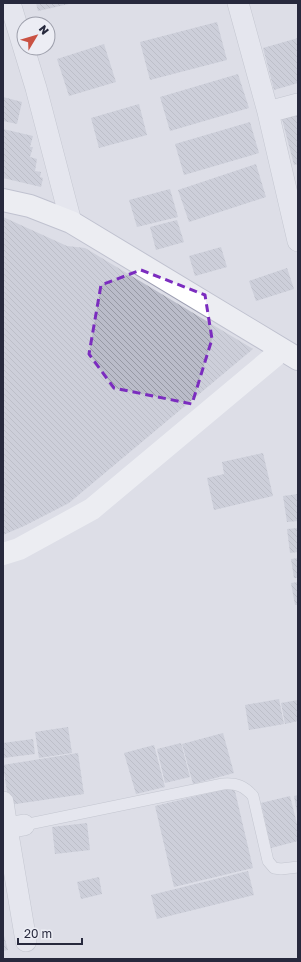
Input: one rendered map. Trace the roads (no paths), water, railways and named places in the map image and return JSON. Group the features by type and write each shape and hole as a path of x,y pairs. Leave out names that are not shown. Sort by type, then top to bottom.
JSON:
{"street":[{"path":"10,3 12,40 36,88 72,222"},
{"path":"238,3 268,112 298,241"},
{"path":"268,112 298,104"},
{"path":"3,200 30,206 72,222 290,354 92,509 19,549 3,554"},
{"path":"3,802 16,827 26,941"}],"lane":[{"path":"16,827 232,783 240,785 248,790 253,796 268,861 274,868 281,869 298,867"}]}
